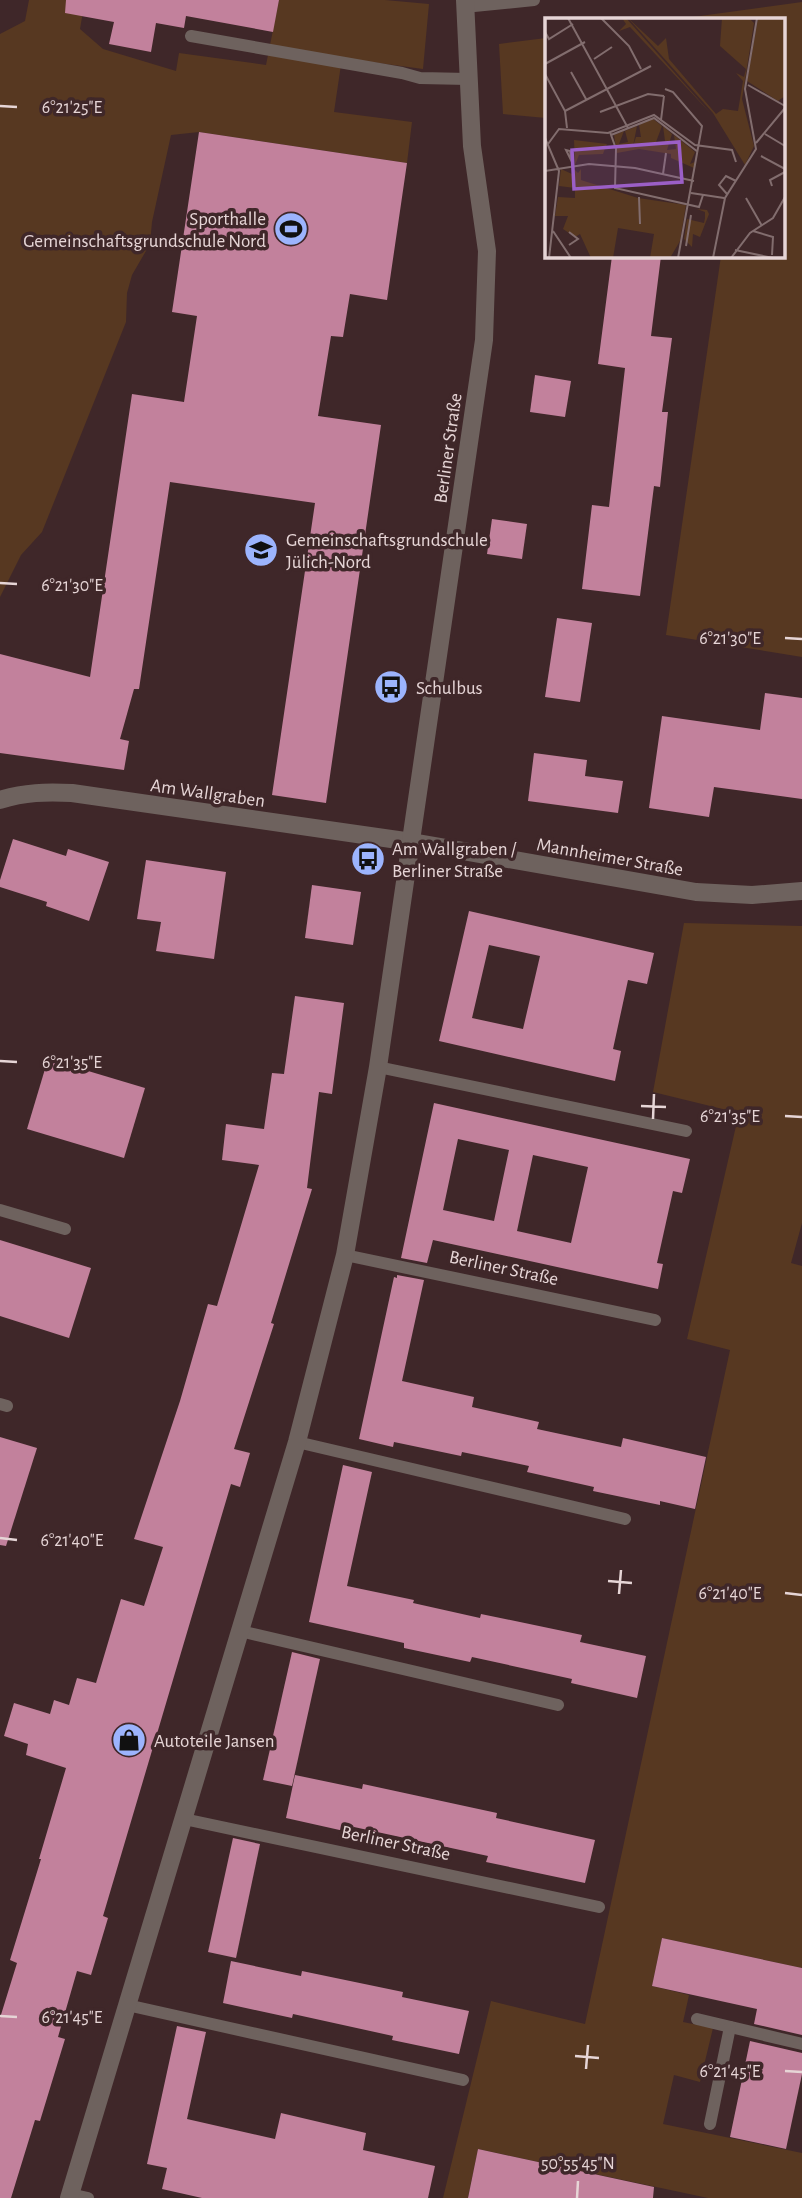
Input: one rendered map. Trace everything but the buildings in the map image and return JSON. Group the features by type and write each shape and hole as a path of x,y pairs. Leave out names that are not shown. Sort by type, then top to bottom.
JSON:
{"street":[{"name":"Berliner Straße","path":"75,2197 127,2005 297,1442 345,1255 378,1067 484,340 487,251 472,146 465,3"},
{"name":"Am Wallgraben","path":"0,800 20,793 72,793 412,842"},
{"name":"Mannheimer Straße","path":"412,842 696,892 752,895 802,891"}],"lane":[{"path":"465,3 534,0"},
{"path":"191,36 420,78 468,79"},
{"path":"378,1067 686,1131"},
{"path":"0,1210 65,1229"},
{"name":"Berliner Straße","path":"345,1255 654,1320"},
{"path":"297,1442 625,1519"},
{"path":"240,1631 558,1705"},
{"name":"Berliner Straße","path":"184,1819 599,1907"},
{"path":"127,2005 463,2080"},
{"path":"696,2020 802,2043"},
{"path":"710,2124 730,2027"}],"shaded area":[{"path":"29,0 85,0 80,29 103,49 176,71 179,53 266,65 279,0 385,0 429,4 423,69 342,58 334,112 412,122 407,163 199,132 171,135 152,222 150,244 132,275 127,293 126,322 42,532 21,555 0,597 0,34 25,21"},
{"path":"802,2 802,657 666,635 721,257 784,257 784,18 685,18"},
{"path":"545,38 545,118 503,114 499,44"},
{"path":"684,923 802,926 802,1223 791,1263 802,1266 802,1968 662,1938 652,1986 689,1995 683,2022 713,2028 700,2082 674,2075 663,2124 802,2153 802,2198 708,2198 478,2149 468,2197 472,2198 443,2198 491,2001 585,2024 730,1350 687,1339 739,1113 653,1092"}],"place":[{"name":"Sporthalle Gemeinschaftsgrundschule Nord","path":"291,229"},
{"name":"Gemeinschaftsgrundschule Jülich-Nord","path":"261,550"},
{"name":"Schulbus","path":"391,687"},
{"name":"Am Wallgraben / Berliner Straße","path":"368,859"},
{"name":"Autoteile Jansen","path":"129,1740"}]}
